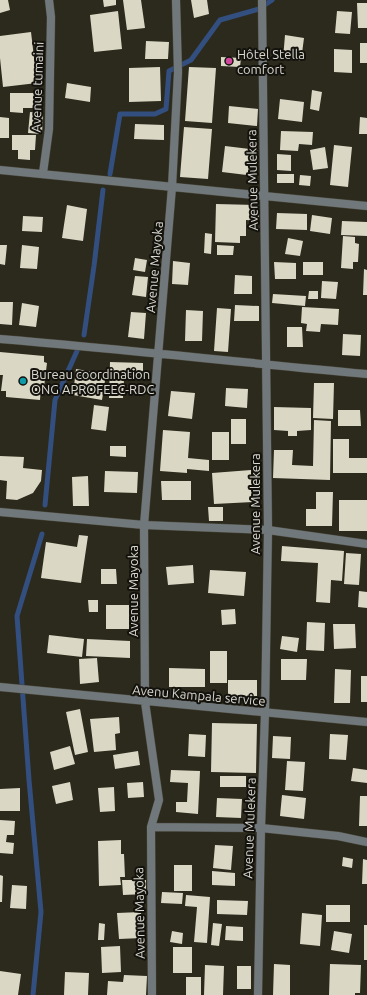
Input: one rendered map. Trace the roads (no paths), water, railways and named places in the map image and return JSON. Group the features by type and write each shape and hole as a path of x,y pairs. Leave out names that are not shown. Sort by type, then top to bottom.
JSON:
{"street":[{"name":"Avenue tumaini","path":"43,173 49,129 51,17 49,0"},
{"name":"Avenue Mayoka","path":"152,995 150,827 159,800 145,702 144,525 172,187 178,72 176,0"},
{"name":"Avenue Mulekera","path":"258,995 268,530 262,0"},
{"path":"0,170 43,173 367,206"},
{"path":"0,339 367,374"},
{"path":"0,512 144,525 268,530 367,544"},
{"name":"Avenu Kampala service","path":"0,687 367,722"},
{"path":"150,827 261,828 338,836 367,842"}],"waterway":[{"path":"110,174 120,114 155,114 166,109 169,71 191,60 220,20 259,9 272,0"},
{"path":"84,335 103,190"},
{"path":"45,505 55,400 77,351"},
{"path":"33,995 41,912 29,780 17,616 42,534"}],"place":[{"name":"Hôtel Stella comfort","path":"229,61"},
{"name":"Bureau coordination ONG APROFEEC-RDC","path":"23,381"}]}
